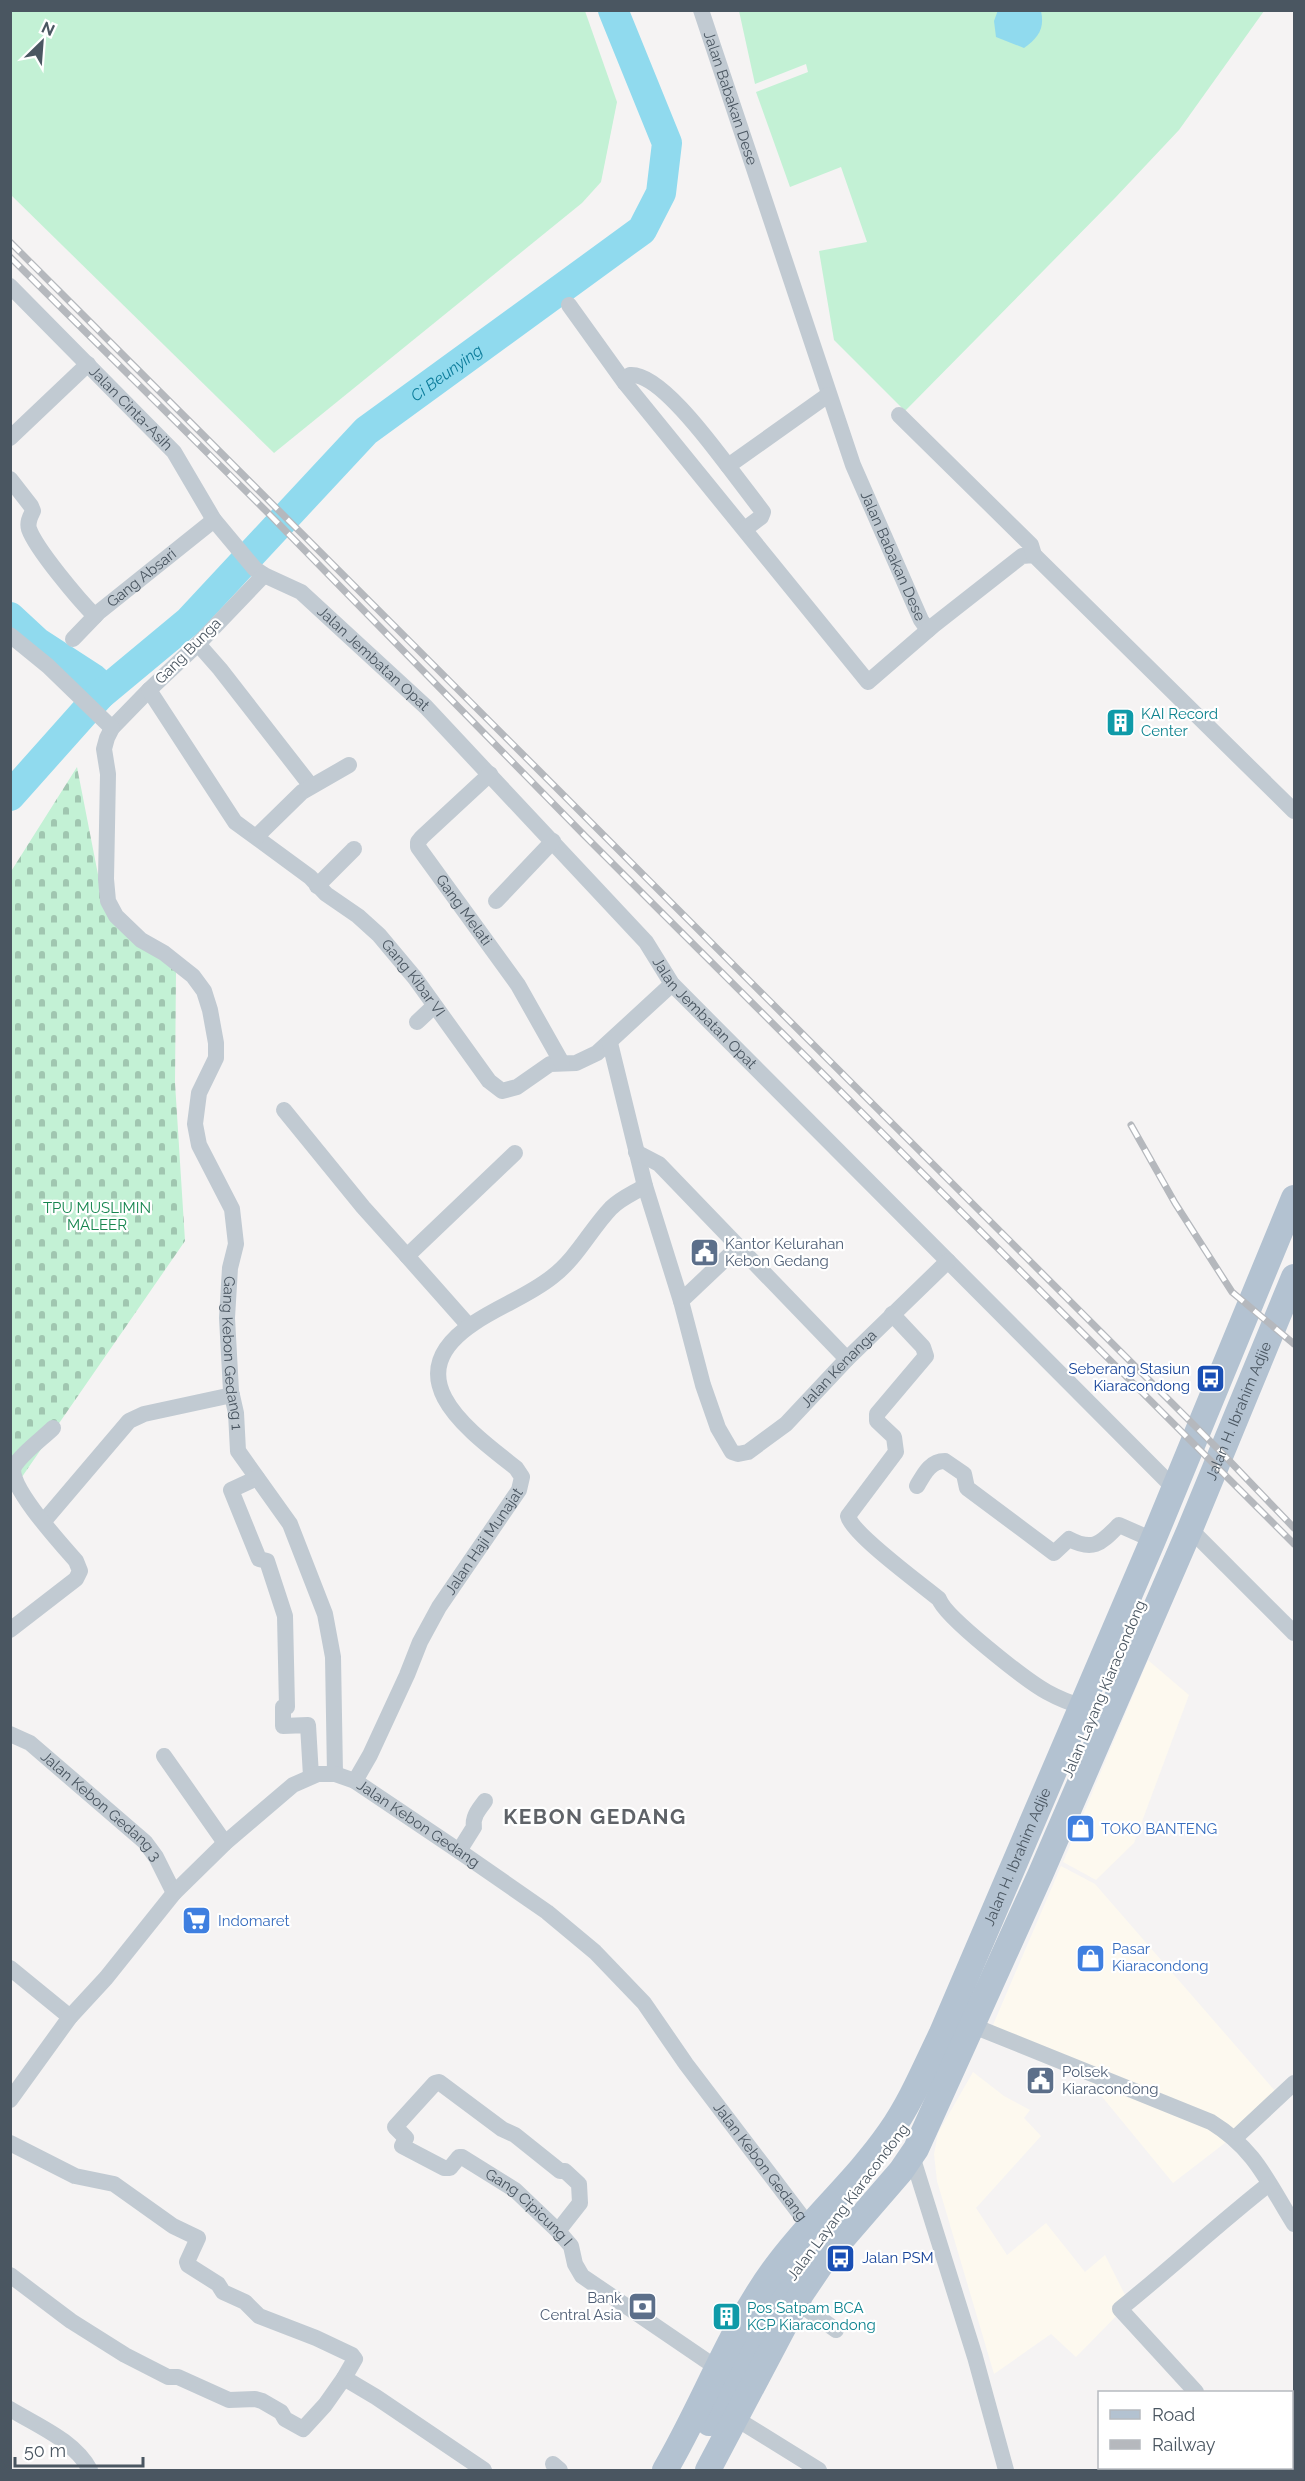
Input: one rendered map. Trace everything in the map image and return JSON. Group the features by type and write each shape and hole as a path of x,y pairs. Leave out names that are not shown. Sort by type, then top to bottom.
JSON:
{"main road":[{"name":"Jalan H. Ibrahim Adjie","path":"710,2470 796,2302 824,2260 910,2159 1081,1706 1153,1540 1294,1198"},
{"name":"Jalan Layang Kiaracondong","path":"684,2470 766,2315 791,2274 887,2156 933,2080 974,1991 1148,1588 1294,1232"},
{"name":"Jalan H. Ibrahim Adjie","path":"665,2470 749,2307 776,2267 809,2226 842,2193 891,2132 903,2111 958,2035 1041,1873 1293,1284"},
{"path":"1235,1339 1264,1352"},
{"path":"874,2154 875,2161 885,2172 910,2159 916,2142 909,2132 897,2129 891,2132"}],"street":[{"name":"Jalan Babakan Dese","path":"701,10 853,465 921,620 928,630 1022,556 1034,555"},
{"name":"Jalan Cinta-Asih","path":"10,286 174,452 214,520 233,546"},
{"path":"569,305 625,383 868,682 928,630"},
{"path":"10,438 88,364"},
{"path":"625,383 630,375 637,375 650,382 687,414 763,512 745,529"},
{"path":"728,466 828,395"},
{"path":"899,415 1031,545 1034,555 1294,811"},
{"path":"10,478 32,506 33,511 28,520 29,529 52,564 95,616"},
{"name":"Gang Absari","path":"73,639 95,616 214,520"},
{"name":"Jalan Jembatan Opat","path":"233,546 259,572 304,595 426,707 646,942 672,984 1174,1488"},
{"name":"Gang Bunga","path":"110,726 198,644 248,590 259,572"},
{"path":"10,635 48,666 110,726"},
{"path":"198,644 311,786"},
{"name":"Gang Kibar VI","path":"149,690 235,822 310,877 317,886 379,935 415,978 489,1081 502,1091 517,1087 550,1064 562,1063"},
{"name":"Gang Kebon Gedang 1","path":"110,726 104,749 108,774 106,879 108,901 116,916 128,928 164,952 193,976 204,991 212,1018 216,1058 199,1093 195,1124 199,1145 232,1209 236,1247 230,1268 227,1317 238,1451 290,1524 325,1614 333,1657 335,1774"},
{"path":"257,836 311,786 349,765"},
{"name":"Gang Melati","path":"490,774 422,837 418,845 518,985 562,1063"},
{"path":"496,901 553,841"},
{"path":"317,886 354,849"},
{"path":"562,1063 576,1063 597,1053 672,984"},
{"path":"417,1022 434,1006"},
{"path":"609,1043 645,1186 681,1301 738,1247"},
{"path":"284,1110 357,1199 470,1326 538,1288 566,1267 610,1209 645,1186"},
{"path":"636,1152 659,1164 847,1359"},
{"path":"407,1256 515,1153"},
{"name":"Jalan Kenanga","path":"681,1301 703,1385 718,1428 735,1453 745,1453 786,1424 847,1359 948,1261"},
{"path":"892,1314 924,1347 926,1356 876,1417 877,1421 894,1437 896,1452 848,1516 849,1521 864,1537 939,1599 942,1606 972,1634 1047,1692 1081,1706"},
{"name":"Jalan Haji Munajat","path":"355,1781 370,1755 408,1675 420,1642 439,1607 492,1531 522,1480 521,1473 516,1467 484,1443 458,1419 446,1404 437,1372 447,1348 470,1326"},
{"path":"44,1521 129,1421 144,1414 232,1395"},
{"path":"10,1629 76,1579 80,1573 76,1561 24,1498 12,1473 16,1464 53,1428"},
{"path":"917,1486 929,1467 945,1461 964,1474 967,1488 1054,1553 1069,1539 1083,1546 1092,1546 1107,1539 1119,1525 1153,1540"},
{"path":"257,1478 231,1490 259,1558 267,1561 285,1616 287,1707 283,1707 284,1726 308,1725 311,1776"},
{"path":"1190,1529 1294,1633"},
{"name":"Jalan Kebon Gedang 3","path":"10,1734 30,1743 145,1842 156,1857 174,1893"},
{"path":"164,1756 225,1843"},
{"name":"Jalan Kebon Gedang","path":"10,2100 70,2017 106,1978 174,1893 225,1843 293,1785 311,1776 335,1774 355,1781 459,1851 547,1912 595,1952 644,2003 686,2064 809,2226"},
{"path":"459,1851 474,1827 476,1814 485,1802"},
{"path":"10,1968 70,2017"},
{"path":"958,2035 1211,2122 1235,2138 1256,2161 1294,2224"},
{"name":"Gang Cipicung I","path":"558,2231 580,2203 579,2184 565,2171 560,2171 515,2135 502,2129 439,2082 435,2083 395,2127 406,2138 402,2146 444,2168 450,2168 459,2157 462,2157 515,2190 571,2246 575,2264 582,2276 717,2368"},
{"path":"1235,2138 1294,2083"},
{"path":"10,2143 75,2176 114,2184 173,2226 198,2238 187,2262 188,2265 221,2286 224,2292 245,2302 256,2314 316,2338 352,2355 355,2359 344,2378 305,2429 285,2419 281,2412 262,2401 229,2400 178,2377 168,2377 124,2355 71,2321 10,2275"},
{"path":"910,2159 981,2379 1006,2470"},
{"path":"1195,2391 1120,2309 1159,2278 1208,2232 1269,2184"},
{"path":"796,2302 836,2331"},
{"path":"344,2378 484,2470"},
{"path":"10,2409 68,2445 78,2453 90,2470"},
{"path":"735,2418 819,2470"}],"shaded area":[{"path":"1148,1660 1189,1695 1134,1843 1096,1880 1063,1862"},
{"name":"Pasar Kiaracondong","path":"1061,1866 1095,1884 1282,2099 1173,2183 1085,2076 990,2032"},
{"path":"973,2072 1004,2096 1030,2110 1024,2118 1041,2136 976,2208 1007,2255 1046,2223 1085,2272 1105,2255 1129,2303 1076,2357 1051,2334 994,2374 937,2181 934,2154 938,2133"}],"green space":[{"path":"10,11 585,11 617,102 601,182 582,203 274,453 11,195"},
{"path":"739,11 1264,11 1179,130 905,411 834,340 819,251 867,242 841,167 790,187 756,92 808,72 806,64 755,84"},
{"name":"TPU MUSLIMIN MALEER","path":"77,767 101,890 176,971 175,1083 185,1241 15,1487 10,1487 10,873"}],"water":[{"path":"998,10 1041,11 1041,28 1033,41 1024,48 996,37 994,21"}],"waterway":[{"name":"Ci Beunying","path":"10,796 100,695 189,621 366,431 642,230 661,193 667,143 613,10"},
{"path":"10,617 37,642 94,679 100,695"}],"railway":[{"path":"10,242 1221,1452 1294,1528"},
{"path":"10,257 269,514 585,836 1294,1544"},
{"path":"1131,1125 1175,1203 1232,1292 1294,1344"}],"place":[{"name":"KAI Record Center","path":"1120,723"},
{"name":"Kantor Kelurahan Kebon Gedang","path":"704,1253"},
{"name":"Seberang Stasiun Kiaracondong","path":"1211,1378"},
{"name":"TOKO BANTENG","path":"1080,1829"},
{"name":"Indomaret","path":"197,1921"},
{"name":"Pasar Kiaracondong","path":"1091,1958"},
{"name":"Polsek Kiaracondong","path":"1041,2081"},
{"name":"Jalan PSM","path":"841,2258"},
{"name":"Bank Central Asia","path":"643,2307"},
{"name":"Pos Satpam BCA KCP Kiaracondong","path":"726,2317"}],"district":[{"name":"KEBON GEDANG","path":"595,1816"}]}
